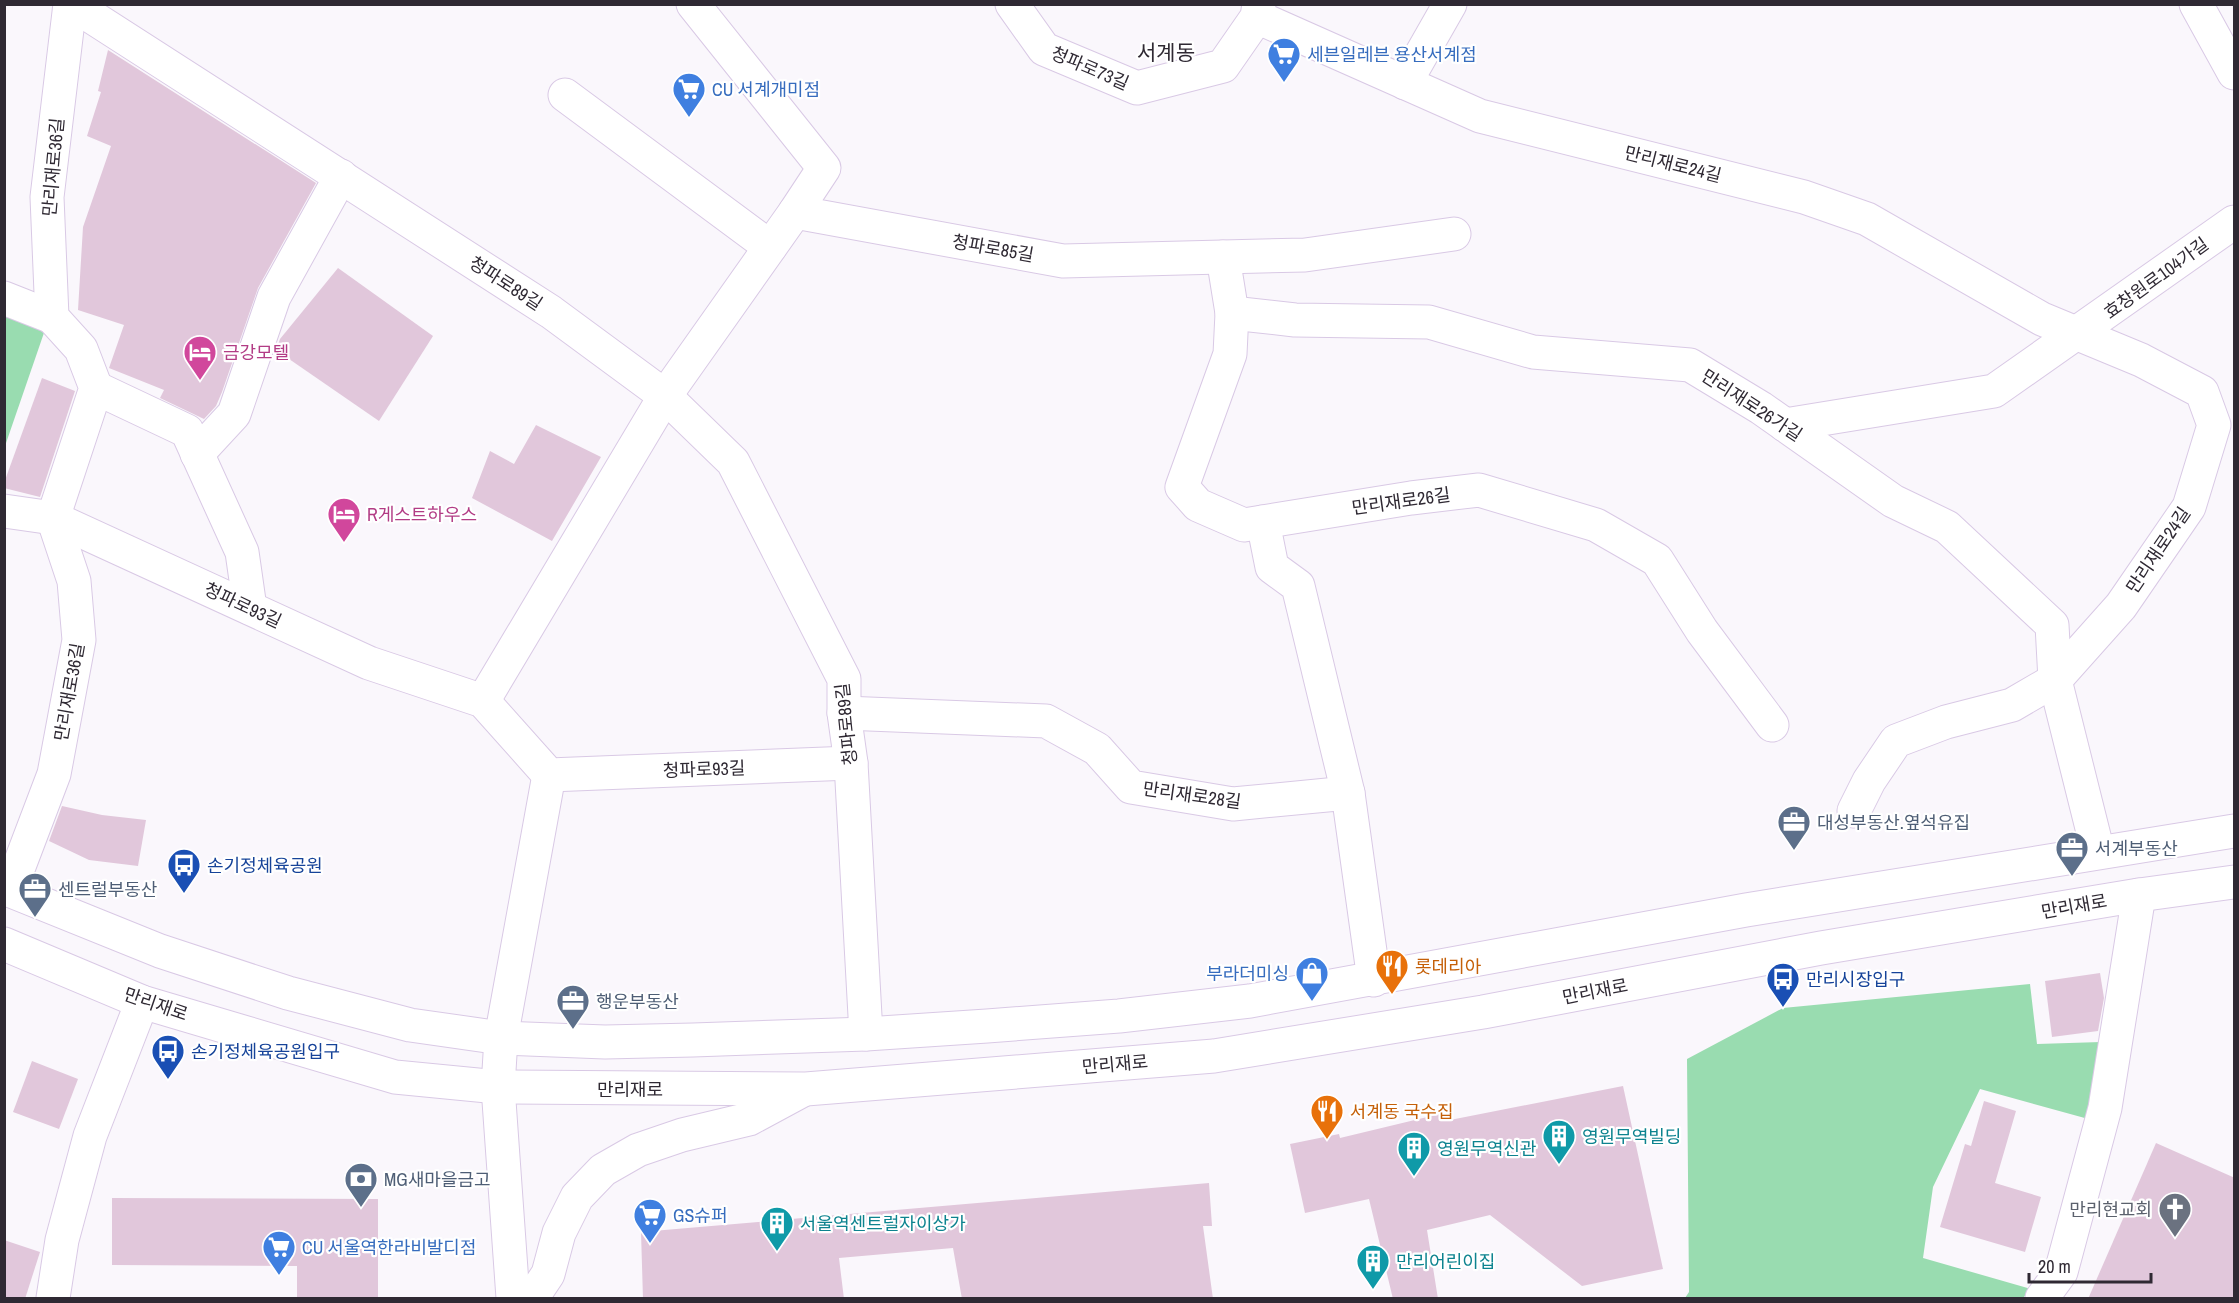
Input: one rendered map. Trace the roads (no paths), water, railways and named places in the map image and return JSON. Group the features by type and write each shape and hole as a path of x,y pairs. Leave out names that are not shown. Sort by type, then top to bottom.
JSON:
{"street":[{"name":"청파로89길","path":"71,4 551,312 665,396 733,462 844,680 844,713 851,763 866,1034"},
{"name":"만리재로36길","path":"52,317 47,196 71,4"},
{"path":"513,1299 498,1088 501,1038 549,776 483,701 665,396 824,168 693,4"},
{"name":"청파로73길","path":"1012,4 1044,50 1137,88 1222,66 1258,11"},
{"path":"1405,82 1450,4"},
{"path":"2196,4 2235,73"},
{"name":"만리재로24길","path":"1258,11 1479,116 1804,197 1867,219 2042,319 2141,360 2202,392 2214,425 2189,507 2121,606 2055,680 2012,705 1946,722 1896,741 1869,781 1854,812"},
{"path":"565,95 770,247"},
{"path":"197,454 234,414 274,297 341,176"},
{"name":"청파로85길","path":"795,212 1063,261 1305,255 1454,234"},
{"name":"효창원로104가길","path":"2078,334 2235,222"},
{"name":"만리재로26길","path":"1223,257 1232,313 1230,354 1182,487 1198,506 1244,525 1411,498 1479,490 1596,525 1657,560 1702,631 1772,725"},
{"path":"4,298 52,317 81,349 96,388 53,518"},
{"name":"만리재로26가길","path":"1232,313 1295,320 1429,322 1533,352 1690,365 1785,425 1893,501 1947,527 2052,625 2055,680"},
{"path":"1785,425 1994,391 2078,334"},
{"path":"96,388 187,431 243,552 250,608"},
{"name":"청파로93길","path":"4,512 53,518 369,663 483,701"},
{"name":"만리재로36길","path":"7,889 54,774 80,640 74,581 53,518"},
{"path":"1263,522 1272,567 1298,586 1348,793 1374,980"},
{"path":"2055,680 2098,852"},
{"name":"만리재로28길","path":"844,713 1046,721 1097,749 1131,787 1233,804 1348,793"},
{"name":"청파로93길","path":"549,776 851,763"},
{"path":"7,889 160,951 288,993 410,1025 501,1038 605,1042 693,1040 866,1034 1119,1016 1250,1001 1374,980 1565,942 2235,831"},
{"name":"만리재로","path":"4,944 142,1002 395,1077 498,1088 806,1089 1214,1056 1483,1012 1821,948 2139,895 2235,882"},
{"path":"2042,1299 2061,1272 2105,1108 2139,895"},
{"path":"53,1299 62,1240 90,1136 142,1002"},
{"path":"693,1040 700,1066 806,1089"},
{"path":"532,1299 548,1274 559,1233 577,1197 603,1170 638,1150 749,1119 806,1089"}],"place":[{"name":"세븐일레븐 용산서계점","path":"1284,83"},
{"name":"CU 서계개미점","path":"689,118"},
{"name":"금강모텔","path":"200,381"},
{"name":"R게스트하우스","path":"344,543"},
{"name":"대성부동산.옆석유집","path":"1794,851"},
{"name":"서계부동산","path":"2072,877"},
{"name":"손기정체육공원","path":"184,894"},
{"name":"센트럴부동산","path":"35,918"},
{"name":"롯데리아","path":"1392,995"},
{"name":"부라더미싱","path":"1312,1002"},
{"name":"만리시장입구","path":"1783,1008"},
{"name":"행운부동산","path":"573,1030"},
{"name":"손기정체육공원입구","path":"168,1080"},
{"name":"서계동 국수집","path":"1327,1140"},
{"name":"영원무역빌딩","path":"1559,1165"},
{"name":"영원무역신관","path":"1414,1177"},
{"name":"MG새마을금고","path":"361,1208"},
{"name":"만리현교회","path":"2175,1238"},
{"name":"GS슈퍼","path":"650,1244"},
{"name":"서울역센트럴자이상가","path":"777,1252"},
{"name":"CU 서울역한라비발디점","path":"279,1276"},
{"name":"만리어린이집","path":"1373,1290"}],"district":[{"name":"서계동","path":"1166,52"}]}
